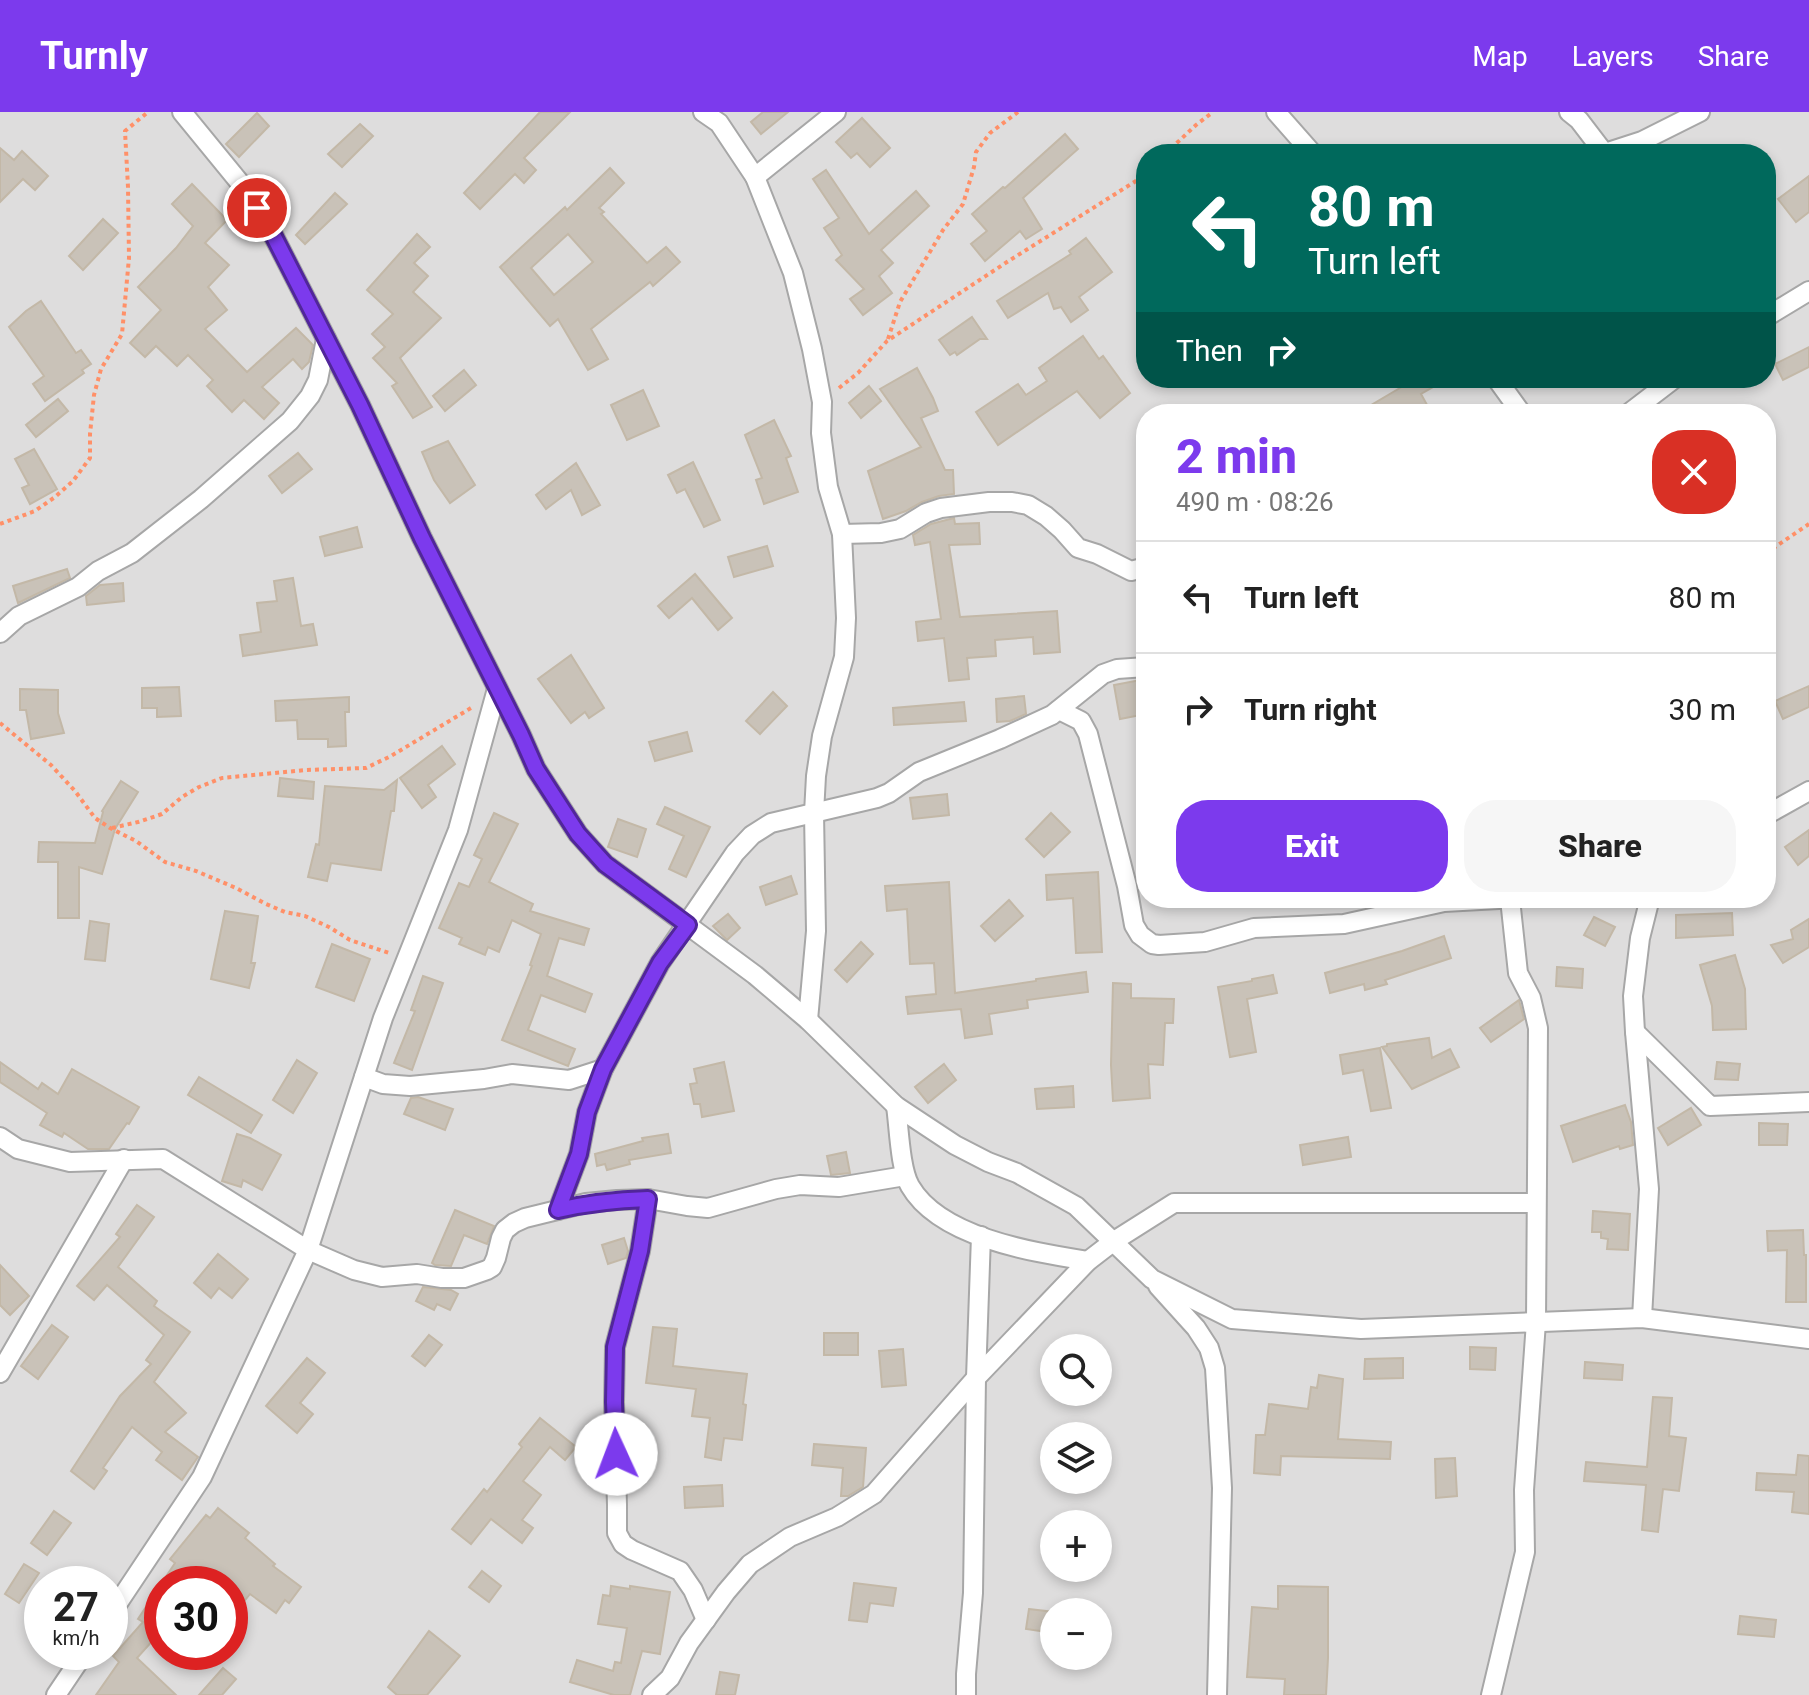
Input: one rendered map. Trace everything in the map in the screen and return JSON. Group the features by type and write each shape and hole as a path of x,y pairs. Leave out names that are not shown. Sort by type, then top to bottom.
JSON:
{"street":[{"path":"182,112 245,189 269,227 360,405 536,769 578,834 605,864 755,975 808,1020 896,1106 955,1145 1017,1173 1076,1206 1152,1279 1196,1328 1209,1348 1215,1368 1222,1488 1217,1695"},
{"path":"703,112 719,123 755,177 793,273 822,402 821,433 828,487 842,534 846,618 844,657 822,736 816,776 816,931 808,1020"},
{"path":"755,177 836,112"},
{"path":"1276,112 1304,144"},
{"path":"1569,112 1598,144"},
{"path":"1633,144 1700,112"},
{"path":"1776,311 1809,291"},
{"path":"0,633 19,616 78,587 98,571 132,553 201,499 290,421 310,396 318,380 326,339"},
{"path":"1641,404 1662,388"},
{"path":"842,534 900,529 941,508 1012,502 1028,505 1046,516 1078,548 1131,571 1136,570"},
{"path":"558,1210 579,1154 587,1112 603,1069 660,963 735,853 752,835 771,823 889,793 919,772 1052,715 1103,674 1136,668"},
{"path":"128,1588 202,1477 308,1250 383,1018 458,830 497,689"},
{"path":"1059,710 1081,721 1088,734 1134,925 1140,935 1152,944 1205,942 1254,928 1344,924 1417,908"},
{"path":"1776,809 1809,791"},
{"path":"1491,1695 1525,1552 1524,1490 1536,1322 1538,1028 1531,998 1518,973 1511,908"},
{"path":"1642,1318 1649,1189 1633,996 1640,938 1648,908"},
{"path":"1635,1032 1710,1106 1809,1102"},
{"path":"364,1077 383,1084 410,1086 512,1074 569,1080 603,1069"},
{"path":"896,1106 905,1176 911,1188 930,1209 949,1223 981,1236 1027,1251 1088,1261"},
{"path":"0,1137 18,1149 70,1162 163,1159 308,1250 354,1270 382,1277 417,1274 464,1278 487,1270 492,1267 505,1230 514,1223 586,1203 648,1199 708,1208 800,1185 839,1187 905,1176"},
{"path":"0,1373 124,1159"},
{"path":"648,1199 640,1251 615,1347 617,1533 623,1544 632,1550 680,1571 693,1590 706,1620"},
{"path":"652,1695 669,1686 689,1643 750,1564 790,1537 837,1517 874,1494 976,1378 1088,1261 1174,1203 1536,1203"},
{"path":"966,1695 973,1593 981,1236"},
{"path":"1152,1279 1232,1319 1361,1329 1642,1318 1809,1339"},
{"path":"56,1695 73,1670"}],"path":[{"path":"0,524 35,511 55,497 73,481 90,458 94,395 101,369 122,334 129,258 125,131 148,112"},
{"path":"887,341 900,302 943,230 963,204 976,152 990,133 1018,112"},
{"path":"1176,144 1213,112"},
{"path":"822,402 858,373 887,341 1136,181"},
{"path":"1776,546 1809,524"},
{"path":"110,828 162,814 182,797 222,778 366,768 465,712 497,689"},
{"path":"0,723 51,765 95,818 165,862 196,871 266,904 317,921 350,940 406,960"}],"shaded area":[{"path":"0,112 1809,112 1809,1695 0,1695"}],"building":[{"path":"540,112 570,112 524,158 536,170 524,183 515,174 480,209 464,193"},
{"path":"763,112 788,112 761,134 751,122"},
{"path":"257,113 269,126 239,157 226,144"},
{"path":"862,118 890,148 870,167 857,153 851,158 836,142"},
{"path":"360,124 373,136 342,167 328,154"},
{"path":"1065,134 1078,149 1023,198 1042,229 1026,239 1020,231 985,261 971,244 987,231 972,214"},
{"path":"0,148 14,160 22,151 48,176 35,190 23,179 0,202"},
{"path":"610,168 624,183 599,208 604,212 601,214 647,263 666,247 680,262 653,286 650,282 591,329 608,359 588,370 558,319 550,326 500,267 565,207 567,210","holes":["568,234 593,262 554,295 531,268"]},
{"path":"826,170 869,234 916,191 929,206 881,250 893,263 879,276 892,293 863,315 850,299 864,289 836,260 842,255 824,228 839,218 813,179"},
{"path":"1809,176 1809,212 1796,222 1778,199"},
{"path":"192,184 227,220 205,243 229,265 208,287 227,310 205,329 247,372 296,328 313,345 309,362 302,369 293,359 262,387 279,403 264,419 244,400 232,412 207,386 213,380 188,355 177,366 156,346 145,357 130,343 161,310 138,287 193,226 172,204"},
{"path":"335,193 347,204 305,244 296,235"},
{"path":"103,219 118,233 83,270 69,256"},
{"path":"417,234 430,247 414,263 428,276 413,292 441,318 400,358 432,407 413,418 392,386 397,383 373,358 385,347 372,334 393,314 367,290"},
{"path":"1086,238 1112,272 1079,297 1088,310 1071,322 1061,307 1054,309 1048,293 1008,318 997,301 1071,254 1069,251"},
{"path":"41,301 76,353 81,350 91,364 82,370 84,373 45,401 33,384 44,376 9,327"},
{"path":"972,317 987,339 980,339 957,355 955,352 950,355 939,340"},
{"path":"1083,336 1099,359 1103,356 1130,393 1100,418 1077,391 998,445 976,412 1018,384 1026,395 1047,381 1039,368"},
{"path":"1809,347 1809,367 1783,380 1776,364"},
{"path":"917,368 938,411 921,418 945,470 953,470 954,494 939,496 883,519 868,471 921,447 880,389"},
{"path":"464,370 476,385 445,411 433,396"},
{"path":"869,386 881,401 861,418 849,403"},
{"path":"1400,388 1432,388 1421,394 1426,404 1373,404"},
{"path":"643,390 659,426 627,440 611,405"},
{"path":"58,399 68,411 36,437 26,425"},
{"path":"774,420 791,456 786,458 798,492 764,504 756,480 762,478 745,435"},
{"path":"448,441 475,485 450,503 434,480 422,452"},
{"path":"34,449 57,489 30,504 22,488 29,485 15,459"},
{"path":"298,453 312,469 282,493 269,476"},
{"path":"693,462 720,520 704,527 685,489 677,493 668,475"},
{"path":"576,463 600,505 582,515 571,490 546,509 536,495"},
{"path":"954,518 955,524 979,523 980,544 949,545 960,617 1057,611 1060,652 1034,654 1033,637 995,640 996,656 967,658 969,679 949,681 944,638 918,641 916,622 941,619 930,542 915,545 913,535 931,524"},
{"path":"357,527 362,547 325,556 320,537"},
{"path":"767,546 773,566 734,577 728,557"},
{"path":"67,569 70,578 18,603 13,586"},
{"path":"695,574 732,618 718,630 692,598 669,618 658,606"},
{"path":"293,578 301,626 313,624 317,645 243,656 240,635 261,632 257,603 277,601 274,581"},
{"path":"123,583 124,601 87,605 86,596 100,585"},
{"path":"571,655 604,708 589,718 585,712 571,723 538,679"},
{"path":"1136,681 1136,716 1120,719 1114,685"},
{"path":"1809,686 1809,707 1783,719 1776,701"},
{"path":"179,687 181,716 157,717 157,708 142,708 142,688"},
{"path":"20,689 58,690 58,713 64,733 31,739 26,710 20,710"},
{"path":"773,692 787,706 760,734 746,721"},
{"path":"1024,696 1026,714 1010,721 997,722 996,699"},
{"path":"349,697 349,712 345,712 346,746 328,747 328,739 298,739 297,720 276,721 275,701"},
{"path":"964,702 966,721 894,725 893,708"},
{"path":"687,732 692,751 655,761 649,742"},
{"path":"442,746 455,764 428,785 436,797 422,808 400,778"},
{"path":"280,778 314,782 313,799 278,796"},
{"path":"397,780 394,811 391,811 381,870 331,863 327,881 308,877 316,844 319,845 325,786 384,790"},
{"path":"121,781 138,792 115,829 102,874 79,867 79,918 58,918 58,862 38,862 39,842 95,843 102,811"},
{"path":"947,794 949,815 913,819 910,798"},
{"path":"665,807 710,827 686,877 669,869 684,836 657,824"},
{"path":"494,813 518,824 489,882 533,904 530,911 589,929 584,945 559,938 547,976 592,994 585,1012 541,995 528,1030 575,1049 568,1066 502,1040 532,966 541,934 512,920 499,952 488,947 485,955 459,944 462,938 439,928 459,883 469,887 482,859 474,855"},
{"path":"1051,813 1070,832 1044,857 1026,839"},
{"path":"618,819 646,829 637,857 608,847"},
{"path":"1809,830 1809,856 1798,865 1785,847"},
{"path":"1098,872 1102,952 1076,953 1073,898 1047,900 1046,875"},
{"path":"791,876 797,894 766,905 760,887"},
{"path":"949,882 955,993 1086,972 1088,992 1027,1000 1028,1008 989,1014 992,1034 965,1038 961,1009 908,1014 906,997 936,994 934,963 910,964 907,909 887,911 885,886"},
{"path":"1009,900 1023,916 995,941 981,926"},
{"path":"225,911 258,916 251,963 255,963 249,988 211,979"},
{"path":"1732,913 1733,935 1676,938 1676,915"},
{"path":"728,914 740,928 727,940 713,926"},
{"path":"1594,917 1615,927 1605,946 1584,935"},
{"path":"1809,919 1809,947 1783,963 1771,945 1793,939 1791,930"},
{"path":"90,921 109,924 105,961 85,959"},
{"path":"1444,936 1451,958 1385,980 1387,984 1365,990 1364,984 1330,993 1325,973"},
{"path":"861,942 873,954 847,982 835,970"},
{"path":"332,944 370,959 354,1001 316,987"},
{"path":"1735,955 1745,989 1746,1029 1713,1030 1712,1006 1700,965"},
{"path":"1557,967 1583,969 1582,988 1556,986"},
{"path":"1273,975 1277,993 1247,999 1256,1052 1230,1057 1218,987"},
{"path":"423,976 443,983 412,1070 394,1063 415,1011 411,1010"},
{"path":"1113,983 1131,984 1131,998 1174,999 1173,1023 1165,1023 1163,1065 1148,1064 1150,1098 1113,1101"},
{"path":"1519,1000 1524,1019 1491,1042 1480,1028"},
{"path":"1429,1038 1432,1058 1450,1049 1459,1067 1412,1089 1382,1047"},
{"path":"1380,1048 1391,1108 1371,1111 1363,1070 1343,1074 1340,1055"},
{"path":"297,1060 317,1073 293,1113 273,1100"},
{"path":"0,1062 38,1089 42,1083 58,1094 72,1069 139,1107 109,1149 88,1149 64,1133 62,1137 40,1125 47,1113 0,1082"},
{"path":"724,1062 734,1111 702,1117 700,1104 694,1104 690,1084 697,1083 694,1069"},
{"path":"1717,1062 1740,1064 1738,1080 1715,1079"},
{"path":"944,1064 956,1080 928,1103 915,1087"},
{"path":"199,1077 262,1115 251,1133 188,1095"},
{"path":"1073,1086 1074,1107 1037,1109 1035,1089"},
{"path":"418,1097 453,1109 445,1130 404,1114 411,1098"},
{"path":"1625,1105 1631,1122 1633,1145 1620,1149 1619,1146 1573,1162 1561,1126"},
{"path":"1691,1108 1701,1125 1668,1145 1658,1128"},
{"path":"1759,1123 1788,1124 1787,1145 1759,1145"},
{"path":"237,1134 281,1155 262,1190 243,1180 241,1187 222,1181"},
{"path":"668,1134 671,1153 629,1160 630,1164 607,1170 605,1164 597,1166 595,1154 643,1141 642,1138"},
{"path":"1348,1137 1351,1157 1303,1165 1300,1145"},
{"path":"846,1152 850,1173 831,1175 827,1156"},
{"path":"137,1205 154,1217 118,1267 157,1301 154,1306 190,1332 154,1382 186,1413 165,1432 198,1457 182,1480 156,1460 162,1452 132,1427 103,1468 107,1471 94,1489 71,1471 120,1396 151,1364 146,1360 164,1335 107,1285 94,1300 77,1286 120,1237 116,1234"},
{"path":"455,1210 494,1226 487,1244 464,1235 451,1266 435,1265 432,1263"},
{"path":"1593,1211 1630,1214 1628,1250 1607,1249 1608,1239 1601,1238 1601,1232 1592,1232"},
{"path":"1803,1230 1806,1302 1786,1302 1787,1250 1768,1251 1767,1231"},
{"path":"624,1238 628,1251 626,1258 608,1264 602,1245"},
{"path":"218,1254 248,1279 232,1298 219,1288 211,1298 194,1283"},
{"path":"0,1265 29,1296 10,1315 0,1305"},
{"path":"423,1287 451,1290 458,1294 450,1310 437,1304 434,1310 416,1301"},
{"path":"52,1325 68,1337 38,1379 21,1366"},
{"path":"653,1327 677,1329 673,1366 747,1374 742,1440 724,1438 721,1460 705,1457 710,1418 692,1416 696,1389 646,1383"},
{"path":"824,1333 858,1333 858,1355 824,1355"},
{"path":"429,1335 442,1345 425,1366 412,1356"},
{"path":"1470,1347 1496,1348 1495,1370 1470,1369"},
{"path":"903,1349 906,1385 882,1387 879,1351"},
{"path":"307,1358 325,1373 300,1403 313,1414 297,1433 266,1406"},
{"path":"1403,1358 1403,1378 1364,1379 1365,1359"},
{"path":"1585,1362 1623,1365 1622,1380 1584,1378"},
{"path":"1319,1375 1343,1379 1338,1439 1391,1442 1390,1459 1281,1456 1280,1475 1254,1473 1256,1435 1265,1435 1269,1404 1308,1409 1311,1387 1317,1388"},
{"path":"1653,1397 1672,1398 1669,1436 1686,1438 1679,1491 1663,1489 1658,1532 1642,1530 1646,1485 1584,1481 1586,1462 1647,1467"},
{"path":"540,1418 576,1447 565,1460 550,1447 523,1481 541,1495 522,1520 533,1528 522,1543 491,1519 471,1544 452,1529 484,1489 487,1492"},
{"path":"814,1444 866,1448 863,1487 848,1496 841,1496 843,1468 812,1465"},
{"path":"1798,1455 1809,1456 1809,1514 1792,1512 1794,1492 1756,1490 1757,1473 1796,1475"},
{"path":"1455,1458 1457,1496 1436,1498 1435,1459"},
{"path":"722,1485 723,1506 685,1508 684,1487"},
{"path":"218,1508 249,1533 245,1538 275,1564 273,1566 301,1587 289,1603 285,1600 276,1613 250,1594 248,1596 248,1566 173,1566 175,1563 170,1559 206,1515 210,1518"},
{"path":"54,1511 71,1523 47,1555 31,1543"},
{"path":"24,1564 27,1566 24,1566 24,1596 19,1603 5,1594"},
{"path":"482,1571 501,1586 489,1602 469,1587"},
{"path":"854,1583 896,1588 893,1606 870,1603 867,1622 849,1620"},
{"path":"611,1586 670,1592 660,1654 642,1651 630,1695 614,1695 570,1682 577,1660 613,1671 615,1662 621,1663 627,1628 598,1624 603,1595 610,1596"},
{"path":"1278,1586 1328,1587 1326,1695 1284,1695 1285,1679 1247,1677 1252,1607 1278,1609"},
{"path":"1029,1609 1040,1610 1040,1631 1026,1629"},
{"path":"144,1610 144,1650 137,1658 144,1665 144,1670 150,1670 176,1695 96,1695 113,1670 128,1670 128,1639 143,1622 138,1619"},
{"path":"1740,1616 1776,1620 1774,1637 1738,1634"},
{"path":"429,1631 460,1656 427,1695 397,1695 388,1687"},
{"path":"221,1670 236,1679 222,1695 199,1695"},
{"path":"720,1672 739,1675 735,1695 716,1695"}],"route":[{"path":"257,208 360,405 422,538 554,800 578,834 605,864 688,925 660,963 603,1069 587,1112 579,1154 558,1210 586,1203 648,1199 640,1251 615,1347 616,1454"}]}
